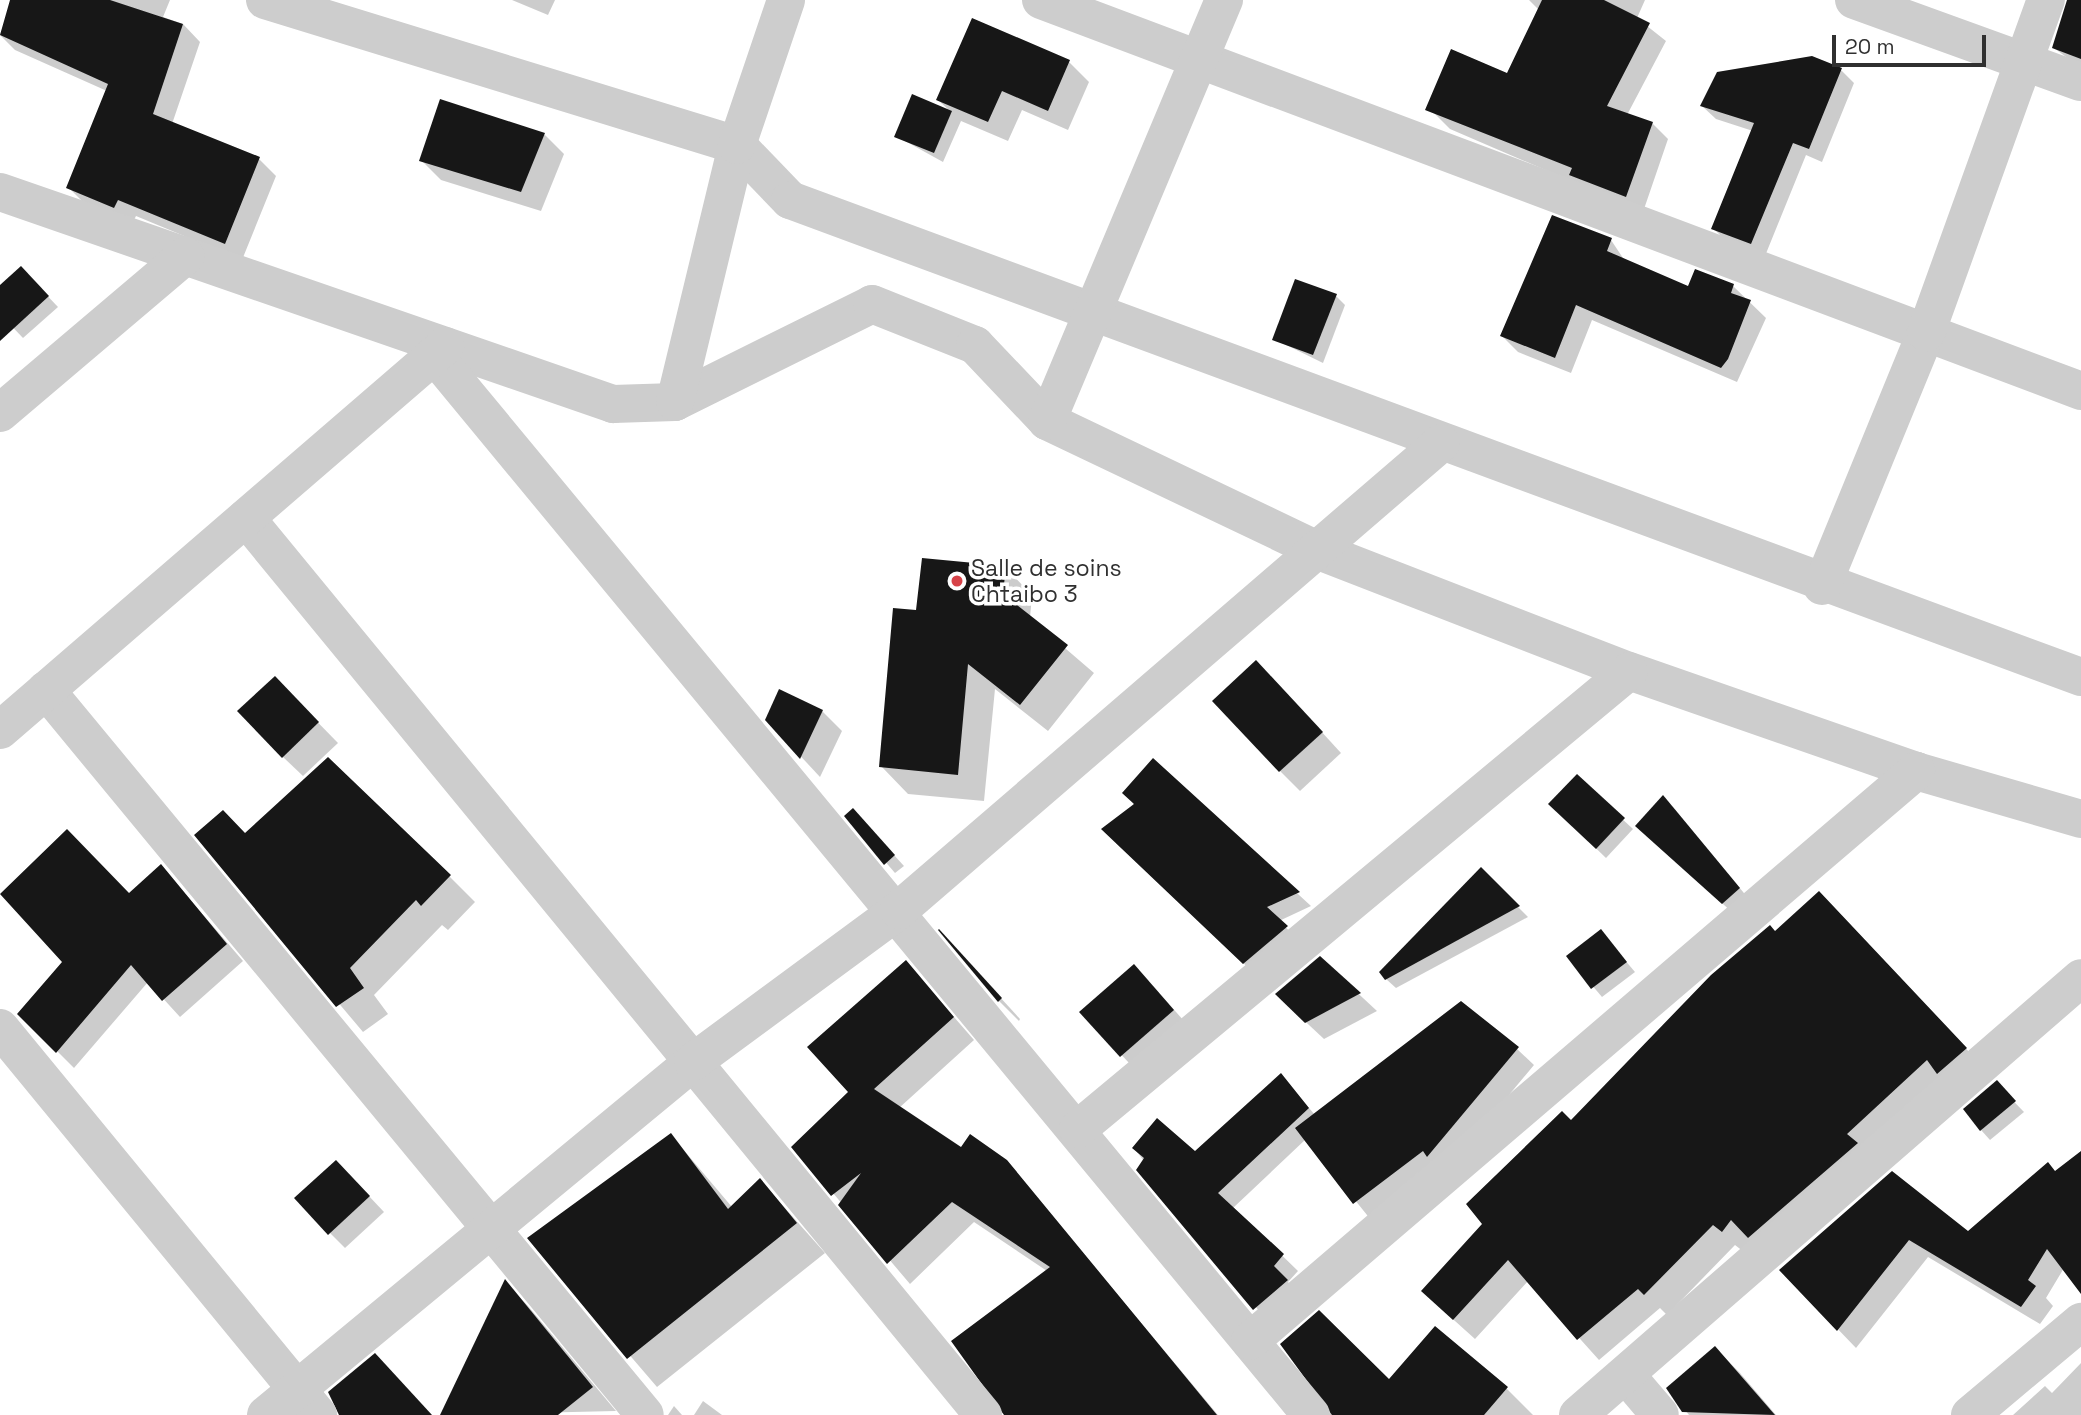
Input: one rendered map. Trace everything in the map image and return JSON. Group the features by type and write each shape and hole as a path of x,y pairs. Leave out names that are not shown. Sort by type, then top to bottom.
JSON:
{"street":[{"path":"265,0 737,145 790,200 1822,586 2081,677"},
{"path":"675,402 737,145 786,0"},
{"path":"1041,0 1201,63 2081,391"},
{"path":"1047,421 1201,63 1224,0"},
{"path":"1854,0 2081,82"},
{"path":"1822,586 1926,333 2046,0"},
{"path":"0,192 185,256 440,350 612,404 675,402 873,304 975,345 1047,421 1319,551 1629,671 1916,771 2081,819"},
{"path":"0,413 185,256"},
{"path":"0,730 440,350"},
{"path":"440,350 1311,1415"},
{"path":"266,1415 307,1402 490,1230 693,1062 899,911 1441,443"},
{"path":"246,518 983,1415"},
{"path":"1078,1129 1629,671"},
{"path":"46,690 645,1415"},
{"path":"1250,1340 1916,771"},
{"path":"1578,1415 2081,978"},
{"path":"0,1028 307,1402"},
{"path":"1970,1415 2081,1322"},
{"path":"1626,1375 1660,1415"}],"building":[{"path":"10,0 110,0 183,24 153,114 260,157 225,244 118,200 114,208 66,188 108,84 0,35"},
{"path":"1542,0 1604,0 1650,23 1607,106 1653,122 1626,197 1569,175 1572,168 1425,110 1451,49 1507,73"},
{"path":"2067,0 2081,0 2081,59 2052,48"},
{"path":"972,18 1070,60 1048,111 1002,91 988,122 936,100"},
{"path":"1812,56 1842,68 1809,149 1793,143 1751,244 1711,229 1754,123 1700,106 1717,72"},
{"path":"912,94 952,111 934,153 894,137"},
{"path":"440,99 545,133 521,192 419,161"},
{"path":"1552,215 1612,238 1607,251 1688,286 1695,269 1734,284 1731,293 1751,300 1728,359 1721,368 1576,305 1555,358 1500,336"},
{"path":"21,266 49,296 0,341 0,285"},
{"path":"1295,279 1337,294 1313,355 1272,340"},
{"path":"922,558 1006,566 1003,594 1068,645 1020,705 968,664 958,775 879,767 893,608 916,610"},
{"path":"1256,660 1323,732 1279,772 1212,701"},
{"path":"275,676 319,722 282,758 237,711"},
{"path":"779,689 823,710 800,759 765,720"},
{"path":"328,757 451,875 421,906 416,900 350,968 364,988 336,1007 194,835 223,810 245,833"},
{"path":"1153,758 1300,892 1267,907 1288,926 1243,964 1101,829 1134,804 1122,793"},
{"path":"1577,774 1625,818 1596,849 1548,804"},
{"path":"1663,795 1740,888 1722,904 1635,826"},
{"path":"853,808 895,855 884,865 844,816"},
{"path":"67,829 129,893 161,864 227,944 162,1001 131,965 56,1053 17,1014 62,962 0,894"},
{"path":"1481,867 1520,906 1385,980 1379,972"},
{"path":"1819,891 1967,1048 1937,1074 1927,1060 1847,1134 1858,1143 1748,1238 1731,1220 1722,1232 1713,1225 1644,1295 1638,1289 1577,1340 1508,1260 1453,1320 1421,1291 1482,1224 1466,1204 1562,1111 1571,1120 1711,975 1770,925 1775,931"},
{"path":"1601,929 1627,962 1591,989 1566,956"},
{"path":"938,930 1002,998 998,1002"},
{"path":"1320,956 1361,993 1305,1023 1275,994"},
{"path":"906,960 954,1017 874,1089 961,1147 970,1134 1007,1160 1217,1415 1004,1415 951,1341 1050,1267 952,1202 887,1264 838,1205 861,1173 831,1196 791,1147 848,1092 807,1047"},
{"path":"1134,964 1174,1010 1120,1057 1079,1012"},
{"path":"1461,1001 1519,1047 1427,1157 1423,1151 1353,1204 1295,1128"},
{"path":"1281,1073 1309,1108 1218,1193 1284,1254 1274,1266 1288,1280 1253,1310 1136,1170 1144,1158 1132,1148 1157,1118 1195,1151"},
{"path":"1997,1080 2016,1101 1980,1131 1963,1109"},
{"path":"671,1133 728,1209 760,1178 797,1223 627,1359 527,1238"},
{"path":"2081,1151 2081,1294 2047,1249 2028,1280 2036,1286 2021,1307 1909,1240 1837,1331 1779,1270 1892,1171 1968,1231 2048,1162 2055,1171"},
{"path":"336,1160 370,1196 328,1235 294,1198"},
{"path":"505,1279 593,1387 558,1415 440,1415"},
{"path":"1319,1310 1389,1379 1435,1326 1508,1387 1484,1415 1332,1415 1280,1344"},
{"path":"1715,1346 1775,1415 1682,1412 1666,1388"},
{"path":"375,1353 432,1415 339,1415 328,1392"}],"place":[{"name":"Salle de soins Chtaibo 3","path":"957,581"}]}
